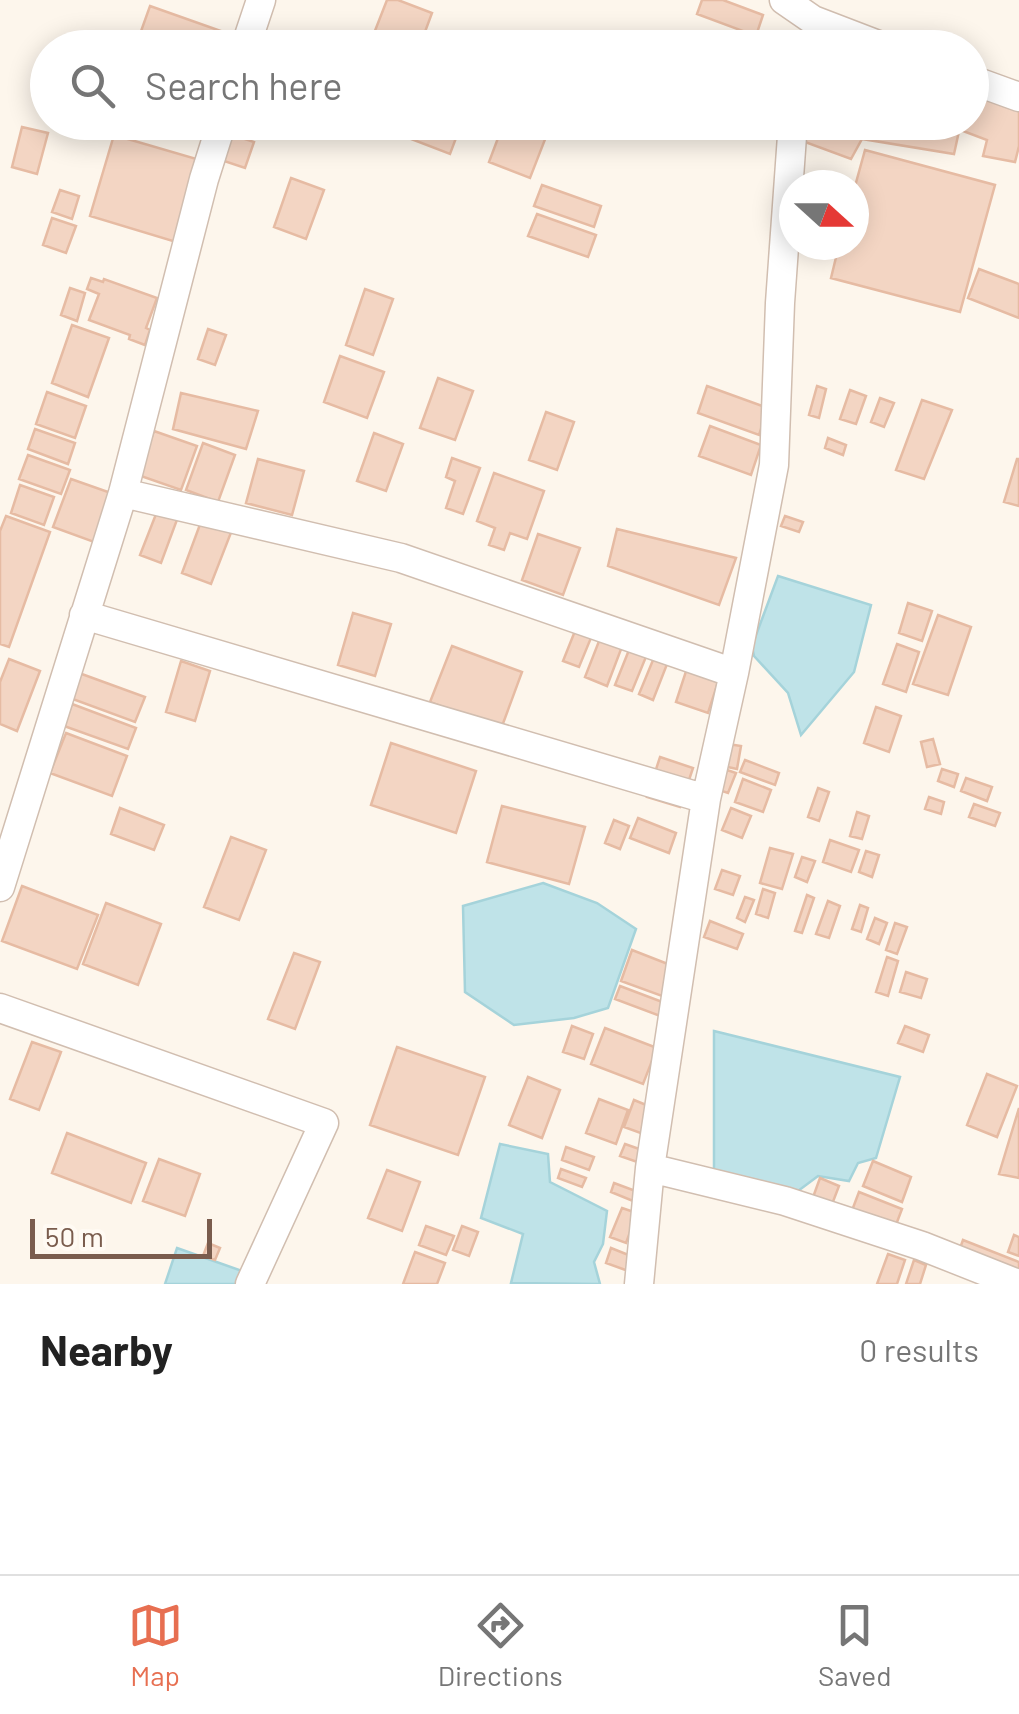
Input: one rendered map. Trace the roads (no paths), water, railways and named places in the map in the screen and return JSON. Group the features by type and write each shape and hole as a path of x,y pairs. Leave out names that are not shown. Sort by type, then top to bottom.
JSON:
{"street":[{"path":"251,30 260,0"},
{"path":"784,0 813,20 839,30"},
{"path":"989,86 1019,97"},
{"path":"0,886 123,493 216,140"},
{"path":"639,1284 650,1168 706,799 774,465 792,140"},
{"path":"123,493 401,558 734,673"},
{"path":"84,614 706,799"},
{"path":"0,1008 324,1123 250,1284"},
{"path":"650,1168 785,1201 922,1246 1018,1284"}],"water":[{"path":"778,576 871,605 854,672 801,735 788,693 754,656 752,646"},
{"path":"543,883 597,903 636,929 608,1008 574,1018 514,1025 465,992 463,906"},
{"path":"714,1031 900,1077 876,1158 858,1163 849,1181 818,1176 798,1191 714,1176"},
{"path":"500,1144 548,1154 550,1182 607,1211 603,1244 594,1262 600,1284 511,1283 523,1234 481,1218"},
{"path":"177,1248 242,1271 236,1284 165,1284"}]}
